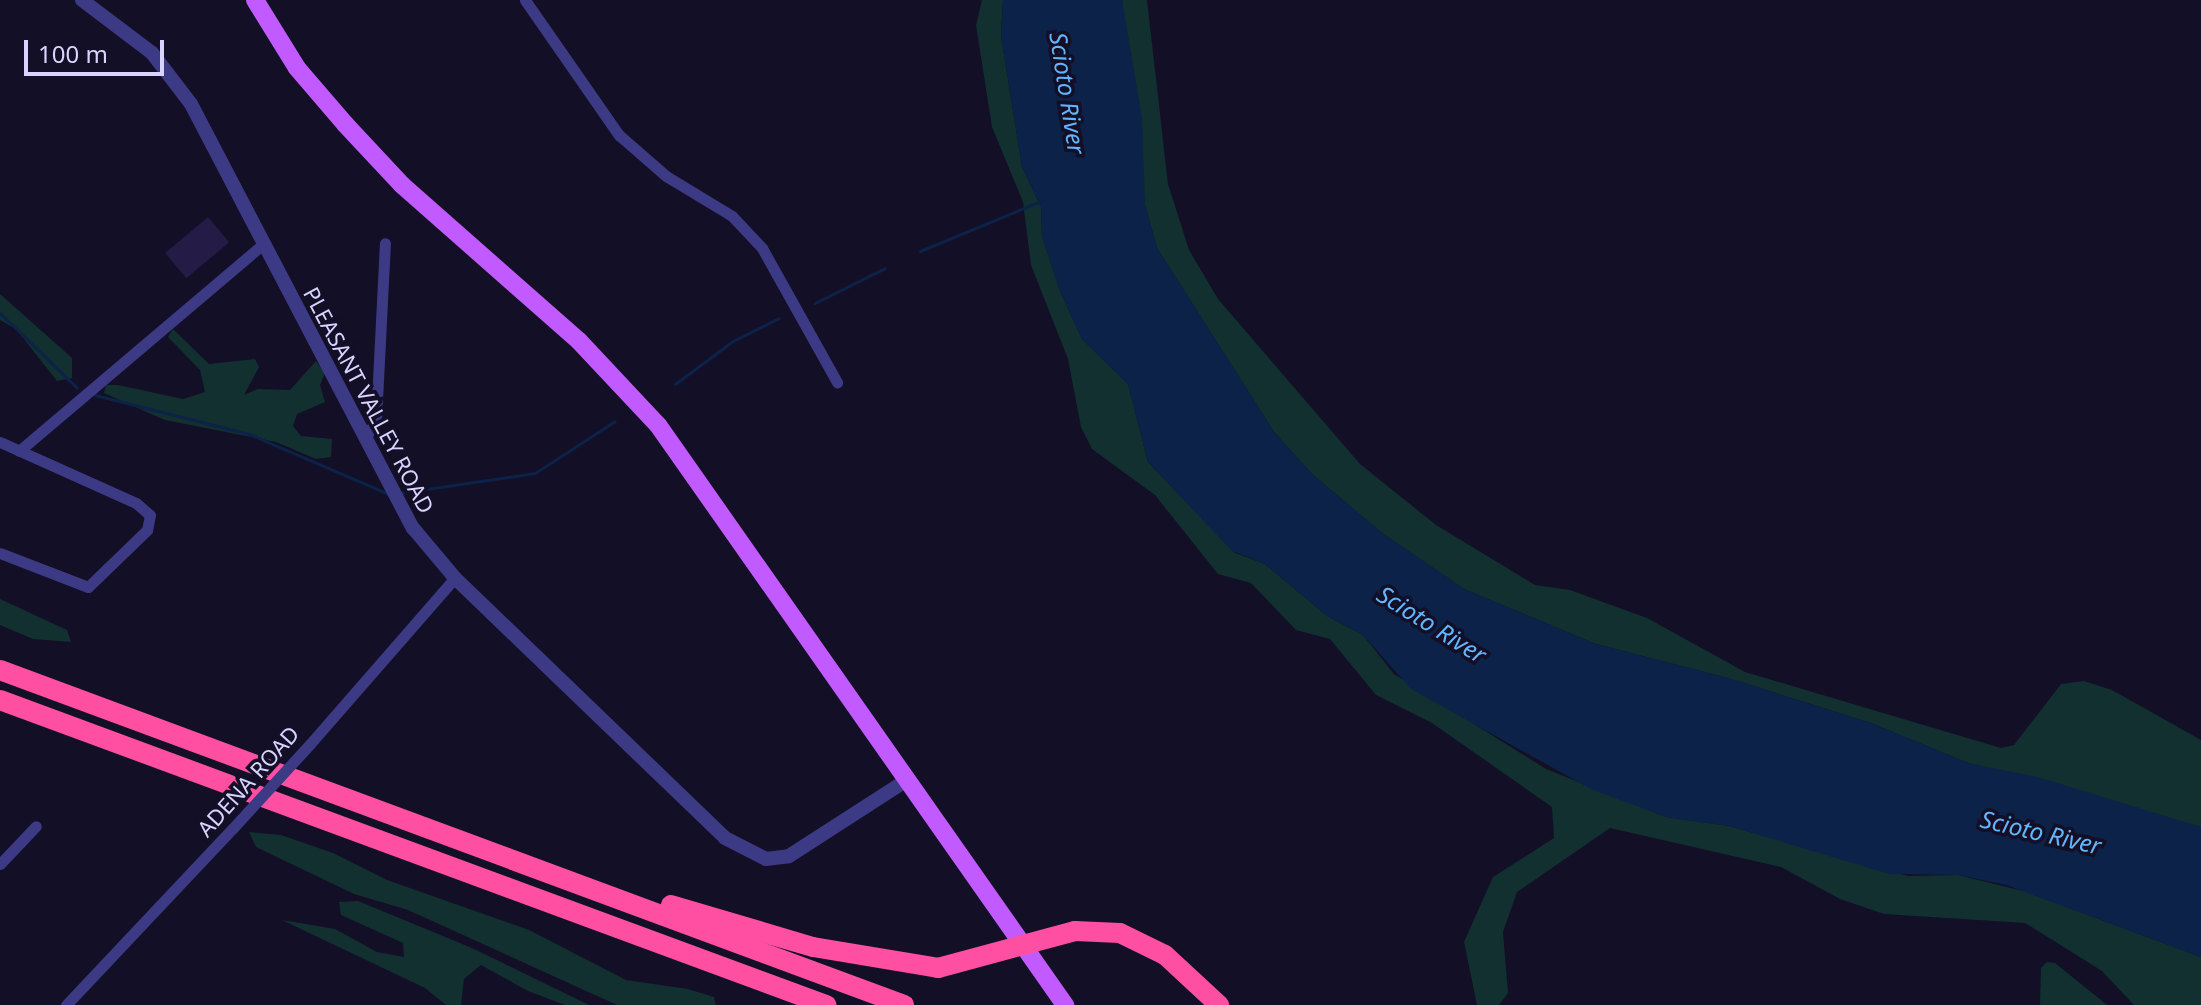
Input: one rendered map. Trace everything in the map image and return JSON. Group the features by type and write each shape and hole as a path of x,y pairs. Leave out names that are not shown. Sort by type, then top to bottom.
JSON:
{"highway":[{"path":"0,670 904,1005"},
{"path":"0,700 799,999 826,1005"},
{"path":"593,888 634,893 888,964 938,968 1021,942 1075,931 1120,933 1165,955 1219,1005"}],"main road":[{"path":"255,0 297,68 383,165 579,341 658,425 1065,1005"}],"street":[{"name":"PLEASANT VALLEY ROAD","path":"82,0 152,53 179,85 394,494 455,578 742,851 766,859 799,852 907,780"},
{"path":"525,0 619,135 666,176 732,216 762,248 837,382"},
{"path":"366,437 376,420 385,243"},
{"path":"19,451 261,246"},
{"path":"0,442 136,503 150,523 88,587 0,553"},
{"name":"ADENA ROAD","path":"66,1005 310,744 455,578"},
{"path":"0,864 36,826"}],"green space":[{"path":"982,0 1003,0 1001,36 1022,167 1041,207 1042,236 1060,291 1082,339 1128,384 1148,462 1235,553 1265,564 1327,616 1363,635 1394,674 1546,769 1666,817 1729,826 1908,876 1958,875 2023,891 2201,957 2201,1005 2134,1005 2102,971 2025,923 1884,914 1840,899 1781,867 1610,828 1517,892 1503,932 1508,993 1499,1005 1477,1005 1464,942 1493,877 1554,838 1552,807 1432,723 1376,695 1330,639 1296,630 1251,583 1218,574 1155,495 1092,449 1081,427 1068,359 1031,265 1023,202 992,127 976,25"},
{"path":"1122,0 1147,0 1168,184 1189,250 1218,299 1360,464 1436,525 1535,585 1570,590 1647,618 1745,672 2001,748 2014,745 2061,684 2084,681 2112,690 2201,740 2201,827 1968,763 1871,723 1728,678 1596,644 1464,589 1382,533 1312,474 1274,432 1157,248 1145,205"},
{"path":"0,294 72,358 72,378 57,381 16,329 0,320"},
{"path":"173,329 209,364 255,359 259,367 244,395 258,389 290,390 316,361 325,373 320,385 325,402 297,414 293,426 301,436 332,439 331,457 316,459 276,442 165,420 104,393 106,385 183,399 205,392 200,370 168,337"},
{"path":"0,599 67,630 71,642 33,639 0,625"},
{"path":"249,832 281,835 333,853 387,880 529,930 626,980 688,989 714,997 716,1005 617,1005 408,910 354,894 256,847"},
{"path":"358,901 472,948 589,1005 565,1005 528,991 481,965 464,979 461,1005 446,1005 425,988 282,920 335,929 377,952 404,957 403,943 341,915 339,902"},
{"path":"2047,962 2055,963 2107,1005 2040,1005 2041,968"}],"water":[{"name":"Scioto River","path":"1003,0 1122,0 1142,118 1145,205 1157,248 1274,432 1312,474 1382,533 1464,589 1596,644 1728,678 1871,723 1968,763 2038,777 2201,827 2201,957 2006,885 1958,875 1889,874 1729,826 1666,817 1591,789 1411,689 1363,635 1327,616 1265,564 1232,551 1148,462 1128,384 1082,339 1060,291 1042,236 1041,207 1022,167 1001,36"}],"building":[{"path":"208,217 229,242 186,278 165,253"}],"waterway":[{"path":"920,251 1041,201"},
{"path":"815,303 885,268"},
{"path":"0,313 77,388"},
{"path":"675,384 733,341 779,318"},
{"path":"95,395 249,434 388,494"},
{"path":"400,493 535,473 615,421"}]}
